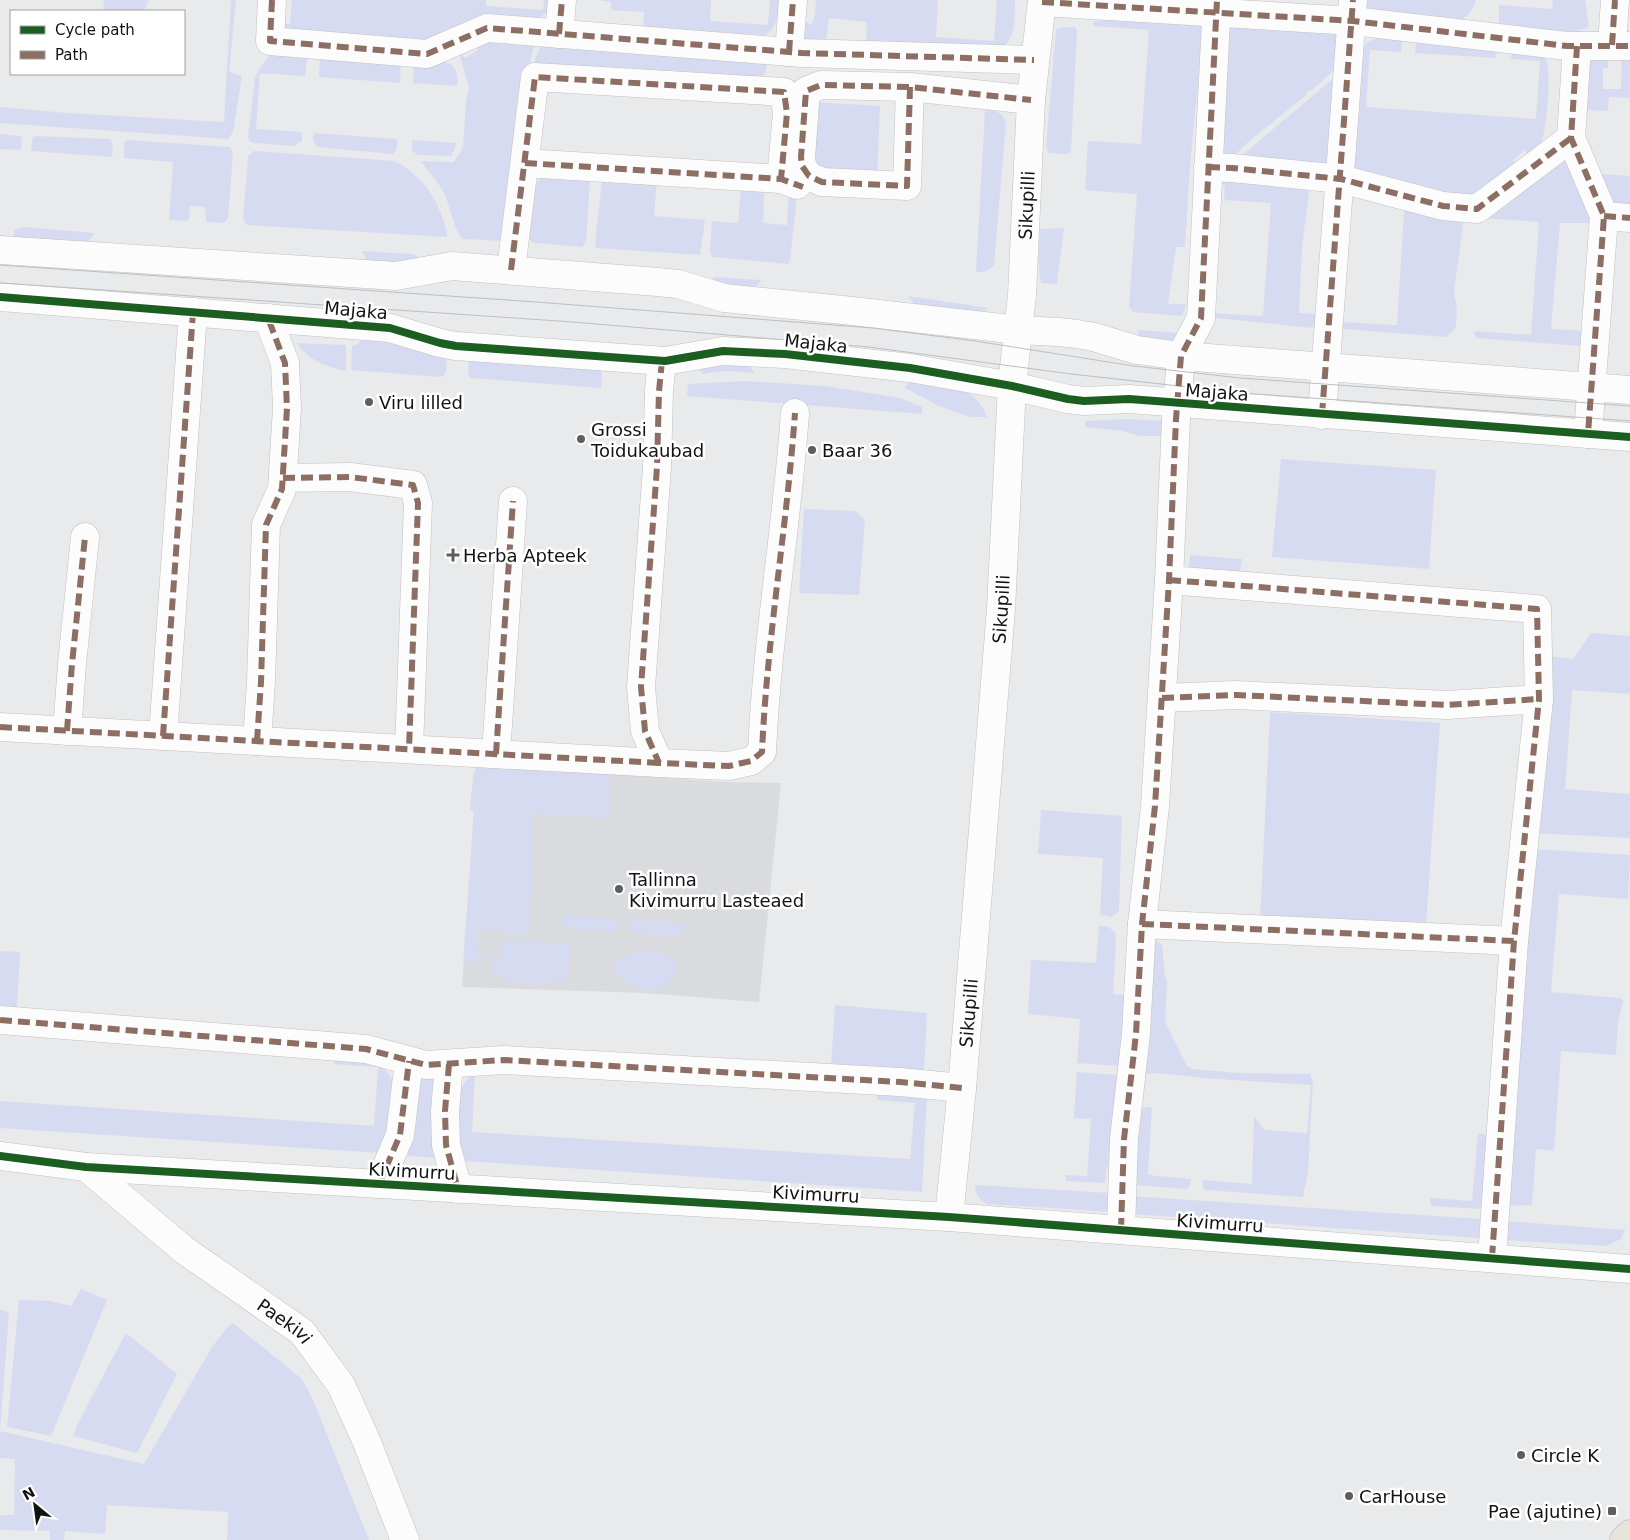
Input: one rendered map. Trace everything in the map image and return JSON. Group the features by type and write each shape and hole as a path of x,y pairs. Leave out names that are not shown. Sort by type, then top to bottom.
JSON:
{"highway":[{"path":"1624,1540 1630,1534"}],"street":[{"path":"272,0 270,41 427,54 487,28 789,52 1034,60"},
{"path":"558,34 562,0"},
{"path":"789,52 793,0"},
{"path":"1042,1 1353,11 1577,46 1621,46 1615,0"},
{"name":"Sikupilli","path":"949,1217 962,1088 1001,609 1012,386 1022,295 1031,100 1042,1"},
{"path":"1121,1230 1124,1139 1136,1034 1142,924 1156,806 1177,404 1181,356 1201,318 1217,7"},
{"path":"1322,415 1353,11"},
{"path":"1577,46 1571,138 1617,217 1591,387 1588,434"},
{"path":"511,270 535,77 784,92 792,183 525,163"},
{"path":"910,88 907,186 822,182 809,176 802,166 801,158 806,91 821,85 910,88 1031,100"},
{"path":"1208,167 1341,179 1443,206 1477,209 1571,138"},
{"name":"Majaka","path":"0,250 396,276 452,266 658,282 678,284 724,298 1018,330 1077,334 1137,350 1181,356 1630,390"},
{"name":"Majaka","path":"0,297 390,328 456,346 662,361 723,351 785,354 910,368 1012,386 1068,399 1129,399 1630,438"},
{"path":"163,736 193,312"},
{"path":"257,741 261,682 266,525 282,489 287,408 285,363 268,318"},
{"path":"659,763 646,731 641,687 657,467 658,391 662,361"},
{"path":"0,727 659,763 729,766 751,761 762,752 774,594 790,478 795,413"},
{"path":"283,478 350,477 413,485 418,503 409,750"},
{"path":"496,754 513,501"},
{"path":"66,731 86,537"},
{"path":"1169,580 1537,610 1538,699 1514,941 1492,1258"},
{"path":"1162,698 1236,695 1447,705 1538,699"},
{"path":"1142,924 1514,941"},
{"path":"0,1020 366,1049 426,1065 504,1060 900,1082 962,1088"},
{"path":"378,1184 400,1135 409,1061"},
{"path":"448,1064 445,1111 446,1145 458,1189"},
{"name":"Kivimurru","path":"0,1156 86,1167 949,1217 1630,1269"},
{"name":"Paekivi","path":"86,1167 184,1250 302,1332 341,1385 366,1440 405,1540"}],"shaded area":[{"path":"104,0 148,0 147,6 143,10 103,10"},
{"path":"231,0 236,0 229,72 242,76 233,132 228,139 0,123 0,107 67,113 224,122"},
{"path":"292,0 486,0 486,6 543,10 544,0 553,0 548,12 536,20 428,43 284,31 282,24 290,24"},
{"path":"597,0 711,0 710,21 768,25 770,0 779,0 775,24 765,35 643,27 644,12 611,10 611,2"},
{"path":"816,0 938,0 936,37 994,41 997,0 1015,0 1015,21 1010,39 1000,50 866,43 867,22 829,18 826,40 805,39 798,36 794,13 811,25 815,15"},
{"path":"1363,0 1476,0 1470,13 1458,22 1364,10"},
{"path":"1553,0 1585,0 1589,26 1573,31 1561,31 1499,23 1499,5 1552,9"},
{"path":"1142,19 1204,22 1190,166 1185,247 1176,247 1168,304 1186,304 1182,316 1133,312 1129,308 1137,194 1085,190 1088,141 1141,144 1149,30 1094,26 1093,23 1095,21"},
{"path":"1228,22 1329,29 1338,35 1340,65 1248,142 1233,157 1221,156"},
{"path":"1061,27 1075,27 1077,30 1071,151 1068,154 1049,153 1046,147 1056,30"},
{"path":"1376,38 1402,40 1401,52 1370,50 1366,107 1536,119 1540,61 1511,59 1512,51 1542,55 1547,64 1548,103 1542,144 1539,150 1530,157 1525,150 1513,160 1518,167 1479,193 1463,197 1352,174 1359,117 1363,48 1368,42"},
{"path":"536,39 527,74 518,94 503,241 463,239 457,230 444,193 421,161 454,162 463,147 466,101 469,88 460,52 465,58 478,50 474,44 476,42"},
{"path":"543,40 766,62 766,70 758,80 548,64 535,66 534,62"},
{"path":"1416,42 1496,49 1495,58 1415,53"},
{"path":"275,50 308,53 305,76 260,73 256,129 302,132 302,141 293,146 255,143 250,142 248,138 255,78"},
{"path":"320,53 401,59 400,83 319,77"},
{"path":"1608,57 1608,68 1603,68 1603,89 1621,89 1622,58 1630,58 1630,98 1609,97 1608,111 1584,110 1584,75 1590,59"},
{"path":"414,61 438,61 451,64 457,76 457,86 413,83"},
{"path":"1341,72 1331,166 1240,157"},
{"path":"814,102 880,106 877,178 810,171"},
{"path":"985,110 998,112 1003,116 1006,123 994,265 986,271 976,272"},
{"path":"314,133 397,139 397,148 393,154 317,147 313,140"},
{"path":"0,134 20,136 22,138 21,150 0,149"},
{"path":"35,136 110,139 113,144 112,157 31,151 32,138"},
{"path":"127,140 230,147 233,153 228,219 224,223 206,222 205,207 190,206 189,219 187,221 169,220 173,162 124,158 124,143"},
{"path":"412,140 457,143 451,156 418,155 412,151"},
{"path":"254,151 395,161 411,171 429,190 441,214 447,237 247,225 243,218 248,156"},
{"path":"1567,157 1589,212 1590,223 1560,223 1551,329 1586,331 1581,346 1476,338 1474,331 1531,335 1539,222 1482,218 1489,208 1494,214 1507,205 1504,198"},
{"path":"542,174 590,178 586,242 582,247 535,243 529,239 533,191"},
{"path":"1601,174 1630,176 1630,208 1613,204"},
{"path":"1214,177 1310,182 1302,247 1299,313 1318,314 1321,323 1312,328 1208,317 1208,313 1263,316 1271,203 1224,200 1225,185 1214,185"},
{"path":"657,179 654,216 705,220 700,255 596,248 602,180"},
{"path":"760,188 764,194 763,223 787,225 789,188 797,196 790,261 788,264 712,257 710,251 712,221 738,223 741,190"},
{"path":"1409,208 1464,217 1454,292 1457,309 1456,326 1445,337 1344,329 1341,326 1342,322 1397,325 1404,211"},
{"path":"23,227 95,233 84,246 14,239 14,231"},
{"path":"1064,228 1057,284 1041,283 1038,260 1040,229"},
{"path":"362,251 411,254 418,256 419,262 370,265"},
{"path":"714,277 761,280 753,291 711,284"},
{"path":"908,296 989,308 980,313 917,308"},
{"path":"1139,330 1182,333 1171,344 1137,339"},
{"path":"367,335 447,355 446,373 438,377 351,370 352,346 356,345"},
{"path":"297,343 346,345 346,371 318,362 306,354"},
{"path":"469,360 602,367 601,388 471,378 468,375"},
{"path":"747,362 755,373 727,371 702,374 697,366"},
{"path":"912,378 946,385 966,392 982,406 987,417 969,417 939,406 905,388"},
{"path":"746,381 825,386 900,398 922,407 922,414 687,396 688,384"},
{"path":"1128,419 1166,421 1165,436 1139,436 1123,431 1085,427 1085,421"},
{"path":"1281,459 1436,470 1429,569 1272,557"},
{"path":"804,509 855,511 865,520 859,595 799,593"},
{"path":"1190,555 1242,559 1240,573 1189,570"},
{"path":"1591,633 1630,636 1630,694 1572,690 1565,789 1630,794 1630,838 1532,833 1547,656 1573,659"},
{"path":"1270,712 1440,723 1426,925 1260,920"},
{"name":"Tallinna Kivimurru Lasteaed","path":"478,765 724,782 781,783 759,1002 644,993 462,987 474,812 470,810 474,772"},
{"path":"478,765 610,774 609,818 532,813 531,850 534,851 528,935 502,934 502,930 478,929 477,954 491,954 463,964 474,812 470,810 474,772"},
{"path":"1041,810 1122,816 1119,911 1112,917 1100,915 1103,858 1038,854"},
{"path":"1531,849 1630,855 1628,899 1559,894 1551,992 1621,998 1623,1001 1618,1021 1616,1055 1561,1051 1554,1151 1536,1149 1532,1205 1501,1206"},
{"path":"562,915 618,919 616,932 561,927"},
{"path":"629,920 685,923 683,937 628,932"},
{"path":"1099,926 1107,926 1115,932 1113,994 1125,995 1118,1066 1077,1063 1080,1019 1028,1014 1031,960 1096,963"},
{"path":"1153,938 1162,945 1167,982 1165,1022 1187,1066 1192,1069 1238,1073 1310,1074 1313,1082 1308,1171 1303,1197 1205,1190 1203,1188 1202,1180 1252,1184 1254,1116 1264,1130 1307,1133 1311,1085 1203,1078 1159,1073 1145,1074"},
{"path":"501,941 572,943 568,975 554,982 543,984 521,983 502,978 493,971 491,962 491,960 501,956"},
{"path":"0,951 20,952 17,1007 0,1006"},
{"path":"640,951 662,954 671,960 678,969 662,988 637,989 622,980 615,971 615,961"},
{"path":"835,1005 927,1013 924,1070 831,1064"},
{"path":"336,1053 382,1066 395,1083 398,1112 380,1153 0,1128 0,1101 374,1126 378,1067 334,1064"},
{"path":"520,1065 519,1075 475,1072 472,1132 910,1159 915,1103 877,1100 877,1089 927,1093 922,1192 465,1161 458,1149 456,1129 460,1090 473,1070"},
{"path":"435,1072 436,1158 408,1156 414,1076"},
{"path":"1077,1072 1118,1075 1112,1153 1106,1172 1105,1183 1066,1181 1065,1175 1087,1176 1091,1119 1074,1118"},
{"path":"1147,1107 1152,1107 1148,1175 1191,1179 1190,1186 1186,1189 1133,1185 1138,1114"},
{"path":"1478,1133 1487,1135 1483,1209 1431,1206 1430,1198 1472,1201"},
{"path":"975,1185 1111,1193 1112,1212 987,1204 978,1196"},
{"path":"1130,1196 1481,1219 1482,1236 1479,1238 1131,1214"},
{"path":"1505,1221 1625,1230 1621,1239 1606,1246 1504,1240"},
{"path":"81,1289 107,1300 51,1436 7,1427 19,1300 50,1301 71,1306"},
{"path":"0,1309 9,1313 0,1431"},
{"path":"233,1323 302,1379 314,1402 369,1540 227,1540 228,1512 107,1505 105,1534 65,1531 64,1540 50,1540 50,1531 0,1530 0,1515 14,1515 15,1459 0,1458 0,1431 144,1464 212,1347"},
{"path":"126,1333 177,1374 137,1453 73,1436 78,1423"}],"tram line":[{"path":"0,265 536,302 873,328 975,341 1134,366 1240,378 1630,406"},
{"path":"0,283 573,322 869,347 1071,374 1242,393 1630,421"}],"marked path":[{"path":"272,0 270,41 427,54 487,28 802,53 1034,60"},
{"path":"559,34 562,0"},
{"path":"789,52 793,0"},
{"path":"1121,1230 1124,1139 1136,1034 1142,924 1155,806 1181,356 1201,318 1217,0"},
{"path":"1322,415 1353,0"},
{"path":"1612,45 1615,0"},
{"path":"1042,2 1353,21 1567,46 1630,46"},
{"path":"1577,46 1571,138 1604,216 1588,434"},
{"path":"511,270 535,77 784,92 787,113 781,179"},
{"path":"910,87 907,186 822,182 809,176 802,166 801,157 806,91 821,85 910,87 1031,100"},
{"path":"1208,167 1341,179 1443,206 1477,209 1571,138"},
{"path":"525,163 781,179 803,187"},
{"path":"1604,216 1630,218"},
{"path":"163,736 193,312"},
{"path":"257,741 261,682 266,525 282,489 287,408 285,363 268,318"},
{"path":"662,361 659,391 657,467 641,687 645,731 659,763 729,766 751,761 762,752 768,667 795,413"},
{"path":"283,478 350,477 413,485 418,503 409,749"},
{"path":"496,754 513,501"},
{"path":"67,731 85,537"},
{"path":"1169,580 1537,609 1539,699 1514,941 1492,1258"},
{"path":"1162,698 1236,695 1447,705 1539,699"},
{"path":"0,727 659,763"},
{"path":"1142,924 1514,941"},
{"path":"0,1020 366,1049 426,1065 504,1060 900,1082 962,1088"},
{"path":"379,1184 400,1135 409,1061"},
{"path":"449,1064 445,1111 446,1145 458,1189"}],"cycle path":[{"path":"0,297 390,328 456,346 665,361 723,351 785,354 910,368 1084,401 1129,399 1630,437"},
{"path":"0,1156 86,1167 949,1217 1630,1269"}],"place":[{"name":"Viru lilled","path":"369,402"},
{"name":"Grossi Toidukaubad","path":"581,439"},
{"name":"Baar 36","path":"812,450"},
{"name":"Herba Apteek","path":"453,555"},
{"name":"Tallinna Kivimurru Lasteaed","path":"619,889"},
{"name":"Circle K","path":"1521,1455"},
{"name":"CarHouse","path":"1349,1496"},
{"name":"Pae (ajutine)","path":"1612,1511"}]}
